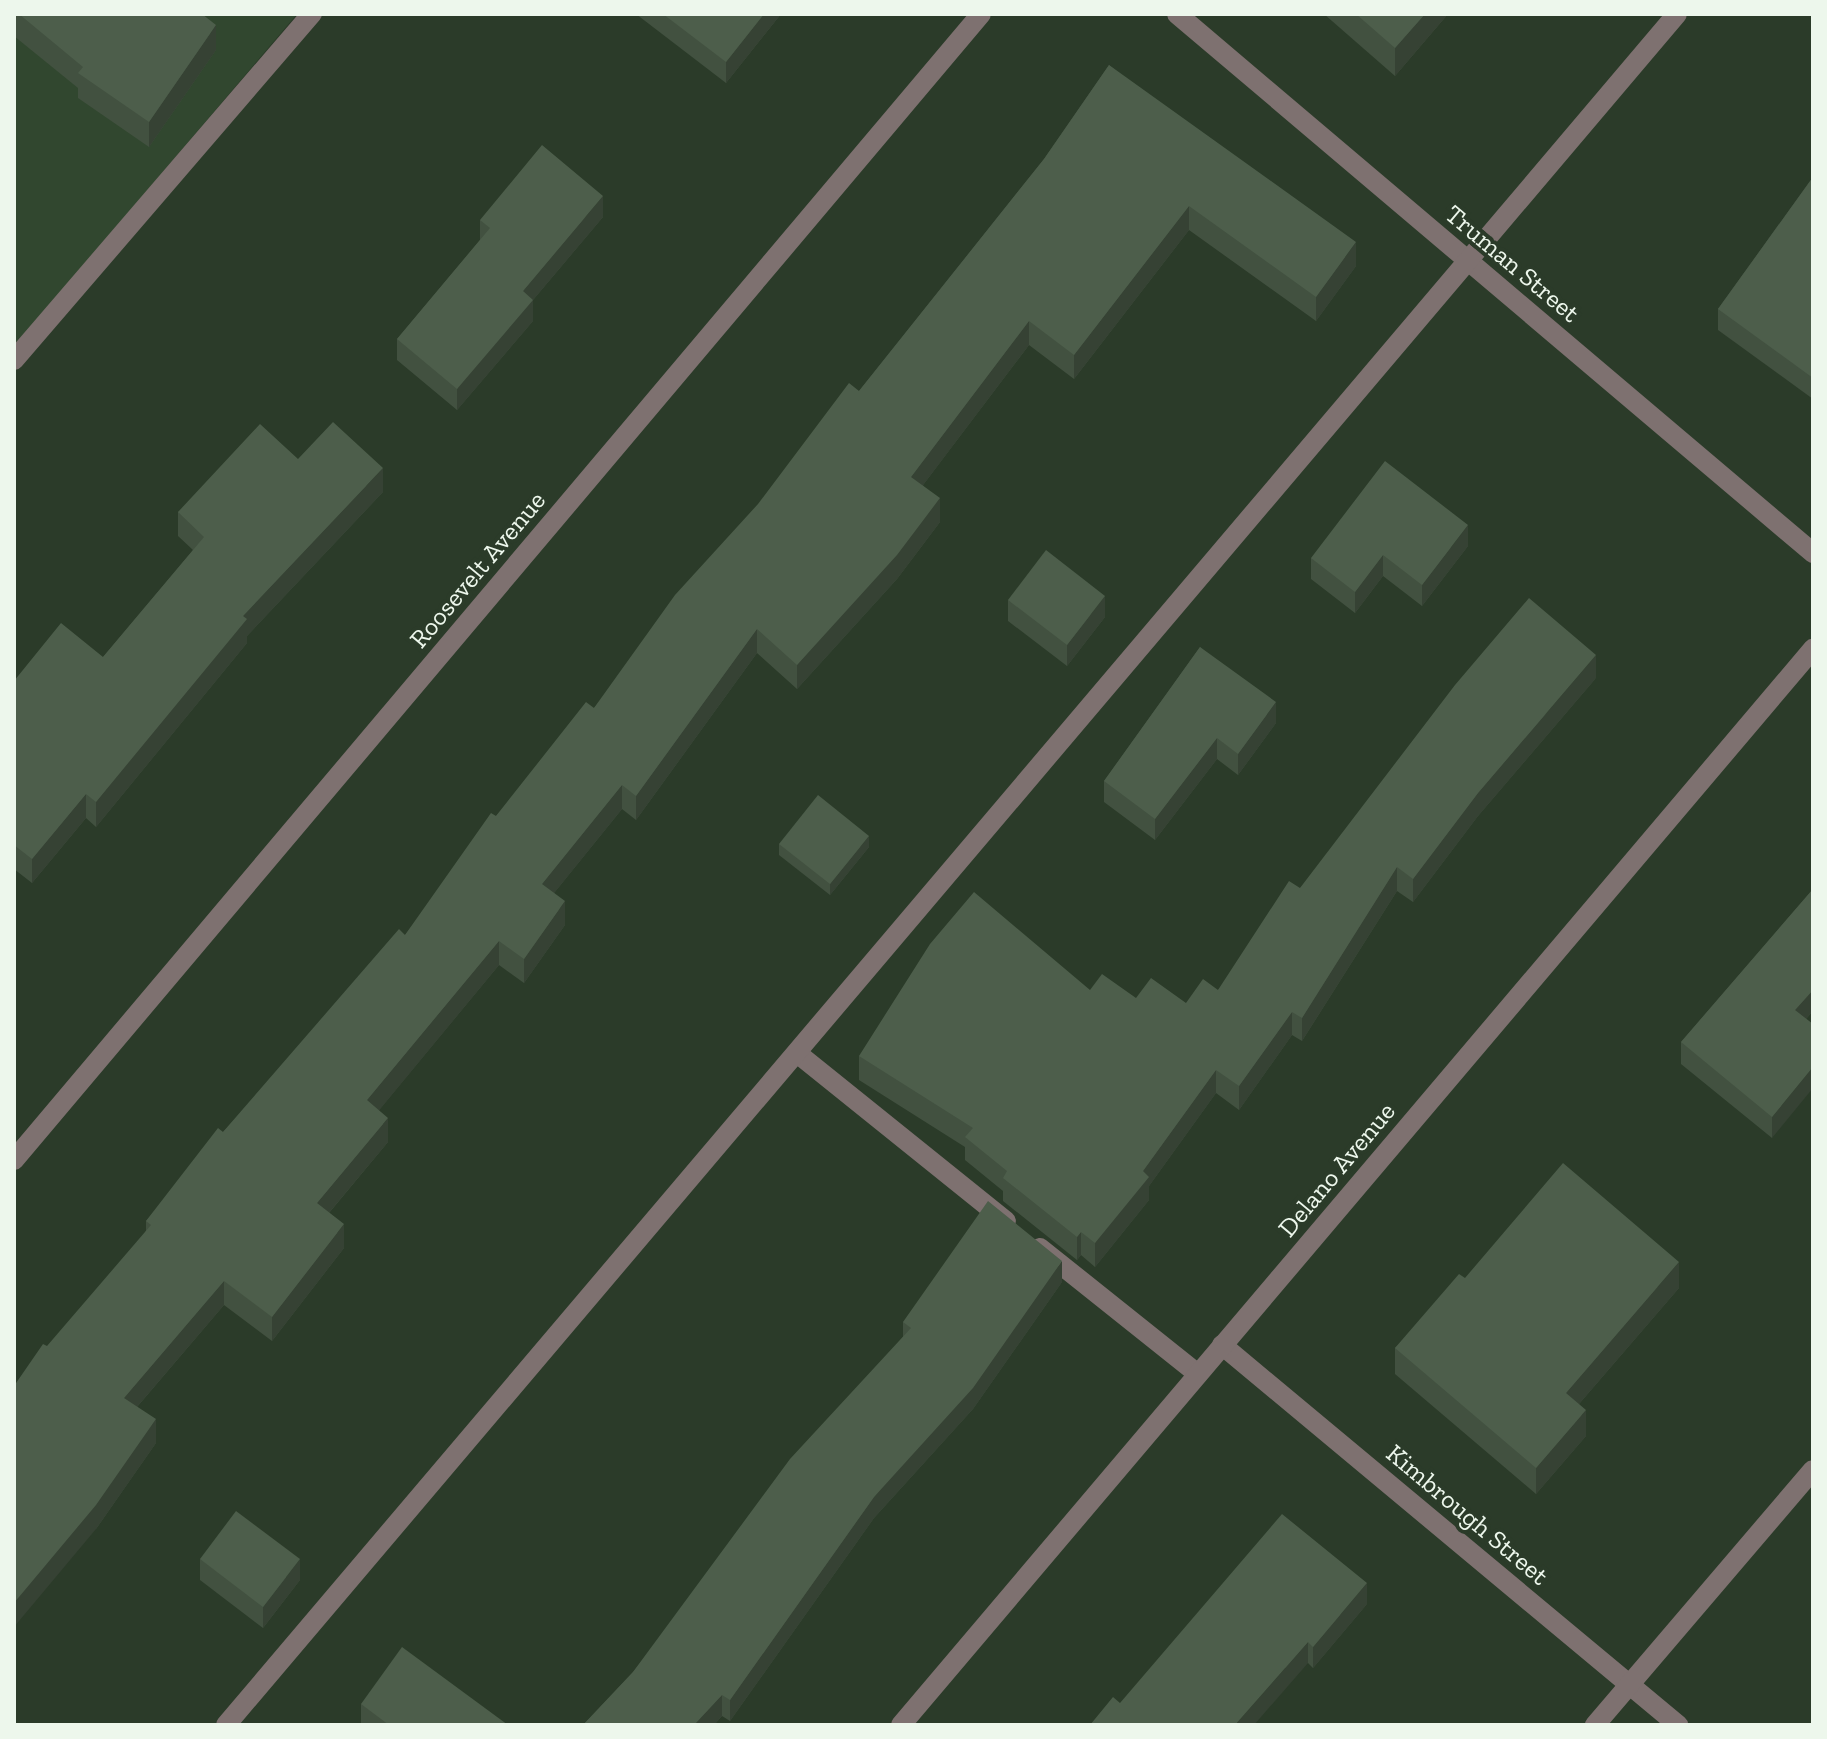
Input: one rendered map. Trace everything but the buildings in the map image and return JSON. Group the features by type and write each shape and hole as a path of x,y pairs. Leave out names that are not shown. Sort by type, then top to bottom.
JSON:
{"street":[{"path":"14,360 312,14"},
{"name":"Roosevelt Avenue","path":"14,1160 981,14"},
{"name":"Truman Street","path":"1177,14 1813,553"},
{"path":"226,1725 1677,14"},
{"name":"Delano Avenue","path":"901,1725 1813,649"},
{"path":"797,1053 1198,1374"},
{"name":"Kimbrough Street","path":"1222,1345 1678,1725"},
{"path":"1595,1725 1813,1470"}],"shaded area":[{"path":"14,14 297,14 14,347"}]}
